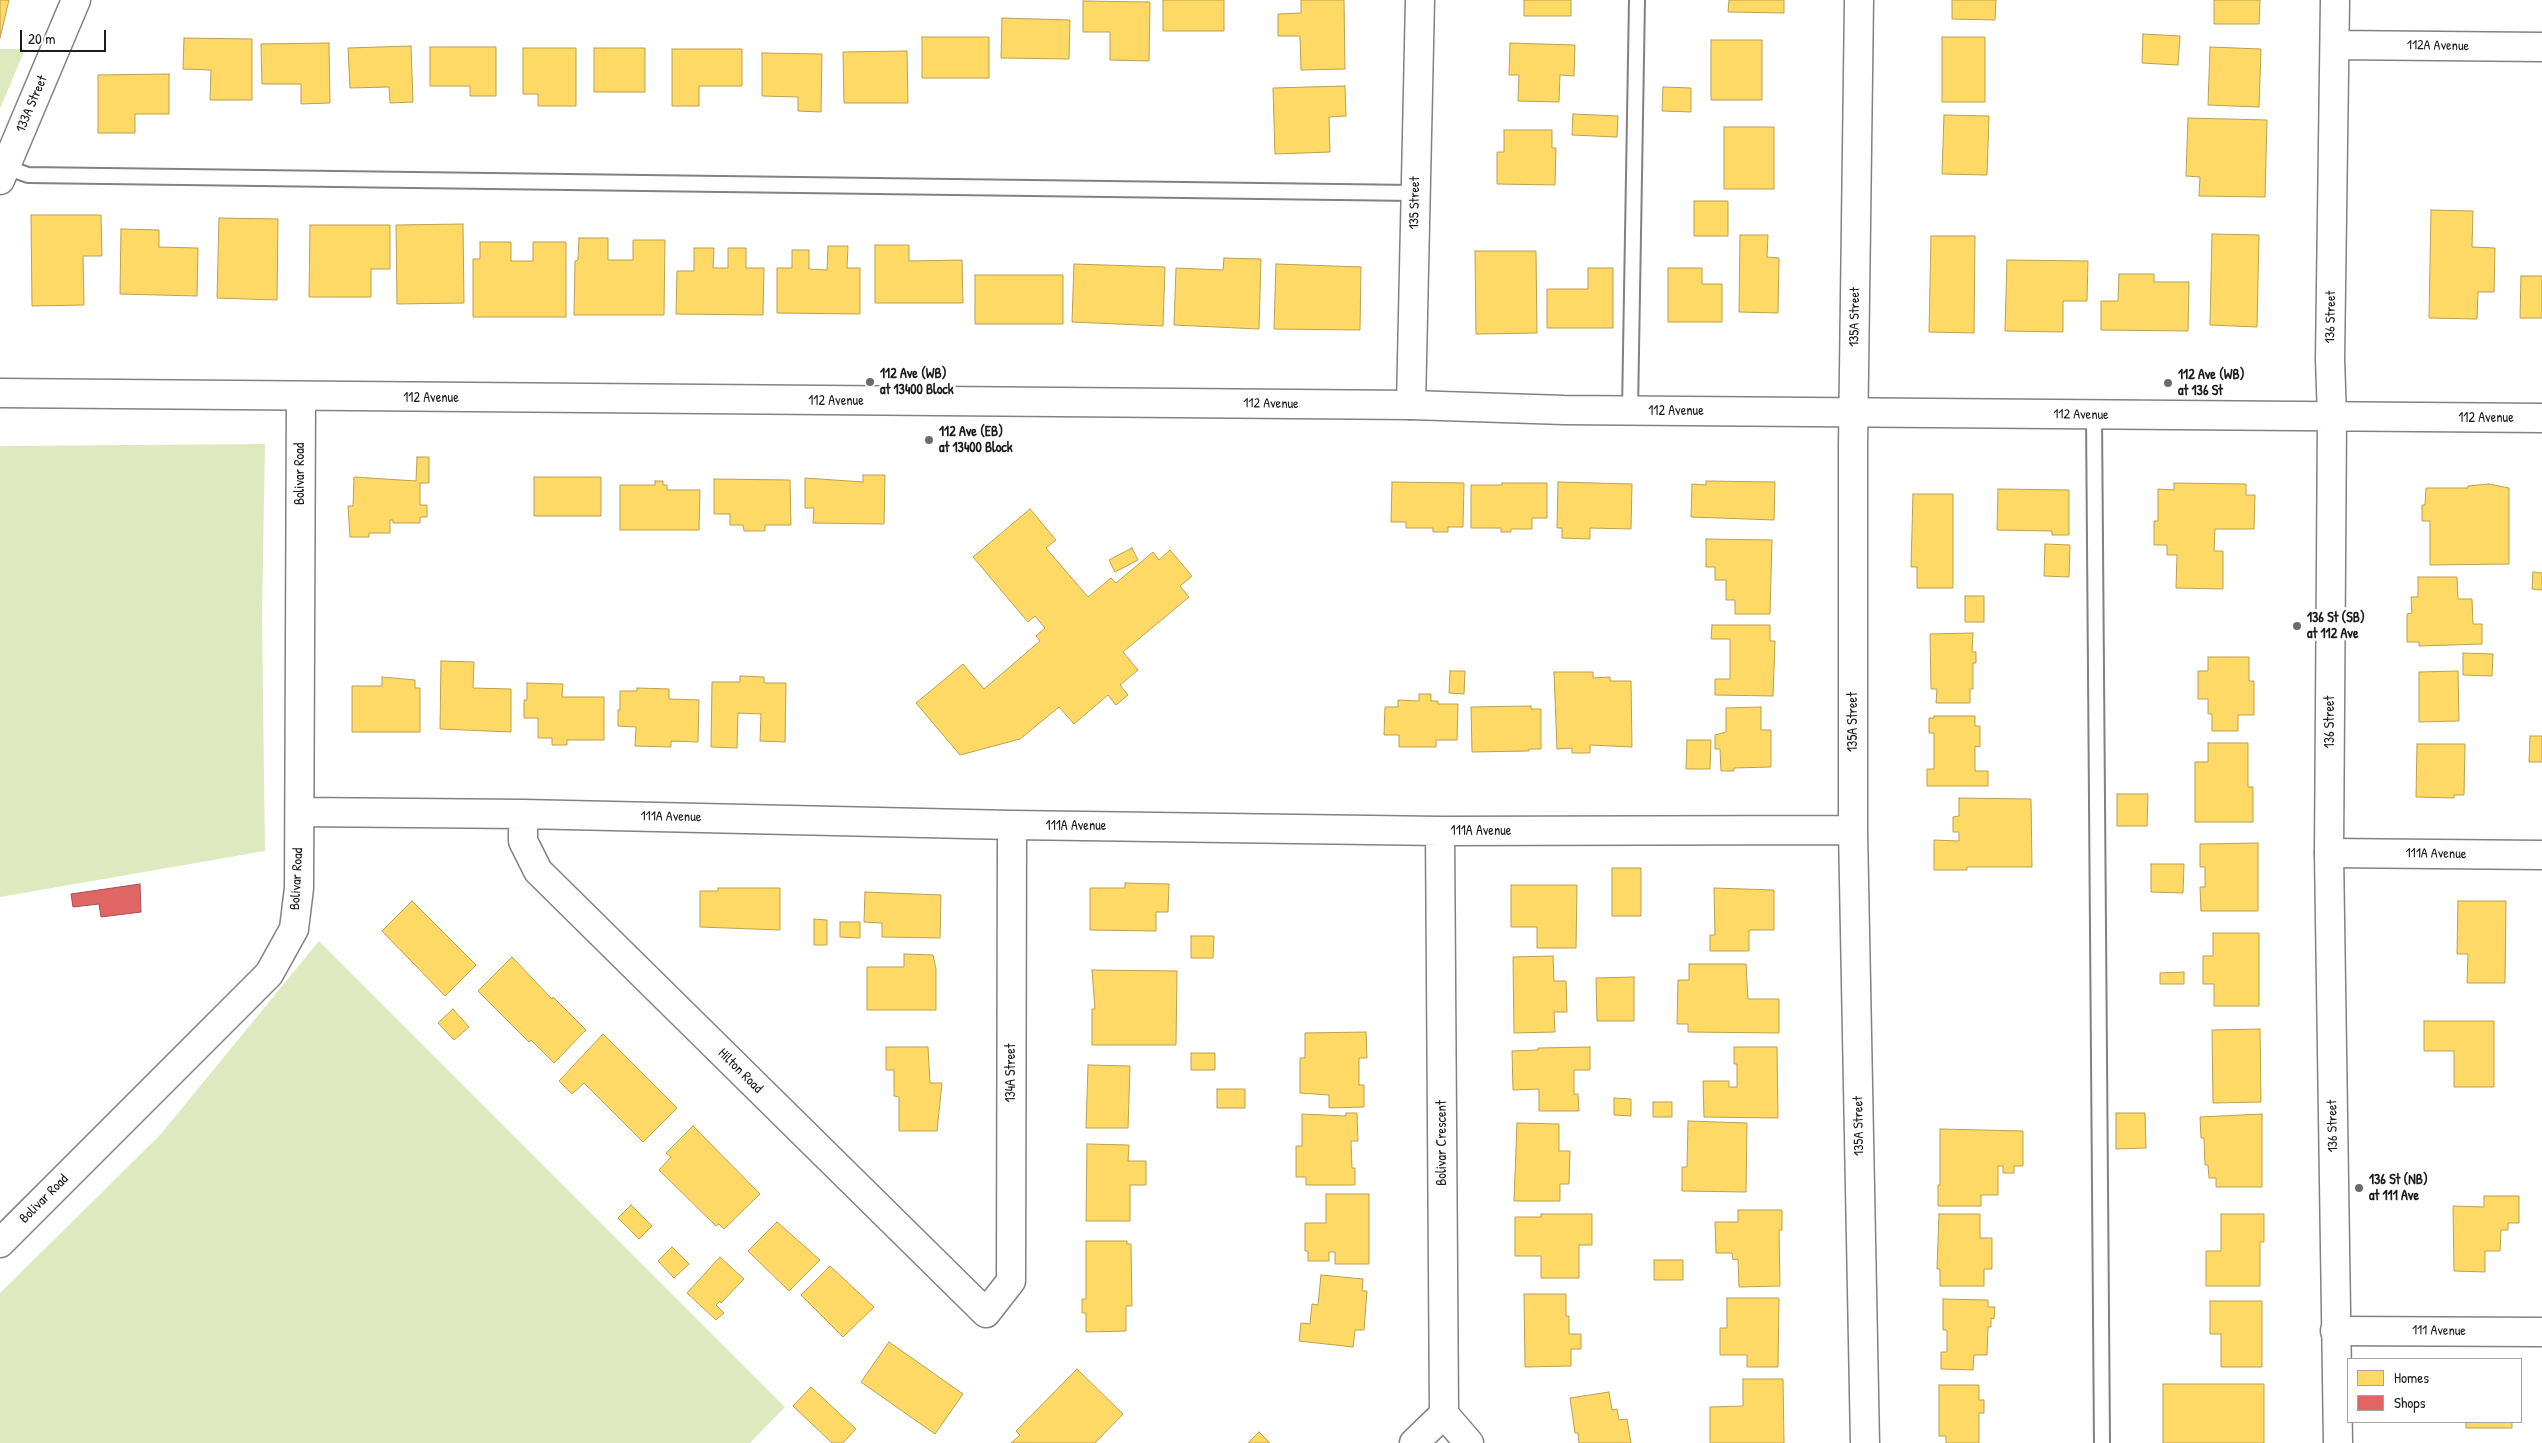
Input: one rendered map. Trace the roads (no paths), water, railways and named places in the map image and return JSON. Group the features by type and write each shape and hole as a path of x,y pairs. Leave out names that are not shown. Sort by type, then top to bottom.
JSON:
{"street":[{"name":"133A Street","path":"3,173 76,0"},
{"name":"135 Street","path":"1411,405 1420,0"},
{"name":"135A Street","path":"1859,0 1853,412 1853,830 1865,1443"},
{"name":"136 Street","path":"2335,0 2329,853 2338,1443"},
{"name":"112A Avenue","path":"2335,45 2542,47"},
{"name":"112 Avenue","path":"0,394 301,398 1411,405 1630,410 2542,418"},
{"name":"Bolivar Road","path":"0,1243 269,974 294,929 299,888 301,398"},
{"name":"111A Avenue","path":"300,812 523,814 1012,825 1440,831 1853,830"},
{"name":"Hilton Road","path":"523,814 523,841 538,871 986,1313"},
{"name":"134A Street","path":"986,1313 1011,1281 1012,825"},
{"name":"Bolivar Crescent","path":"1440,831 1444,1414"},
{"name":"111A Avenue","path":"2329,853 2542,855"},
{"name":"111 Avenue","path":"2335,1330 2542,1332"},
{"path":"1414,1443 1444,1414 1469,1443"}],"lane":[{"path":"1630,410 1637,0"},
{"path":"3,173 28,175 1415,193"},
{"path":"2094,415 2102,1443"}],"place":[{"name":"112 Ave (WB) at 13400 Block","path":"870,382"},
{"name":"112 Ave (WB) at 136 St","path":"2168,383"},
{"name":"112 Ave (EB) at 13400 Block","path":"929,440"},
{"name":"136 St (SB) at 112 Ave","path":"2297,626"},
{"name":"136 St (NB) at 111 Ave","path":"2359,1188"}]}
